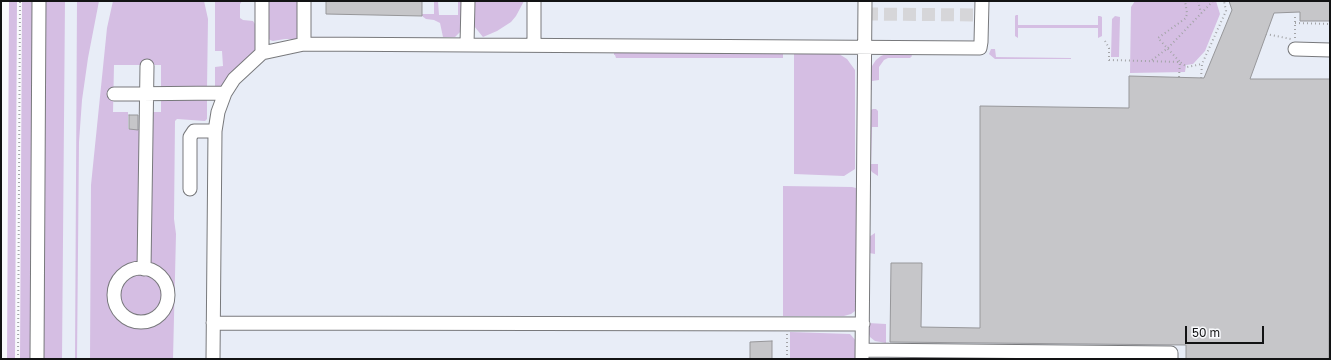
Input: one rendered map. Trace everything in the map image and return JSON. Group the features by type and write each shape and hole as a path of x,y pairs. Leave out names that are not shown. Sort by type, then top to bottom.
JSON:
{"lane":[{"path":"37,359 39,1"},
{"path":"262,1 262,53"},
{"path":"304,1 304,44"},
{"path":"467,45 468,1"},
{"path":"534,1 534,45"},
{"path":"865,1 862,355 1171,353 1171,359"},
{"path":"210,131 194,131 190,137 193,189 197,151 200,141 210,131 225,93 234,79 262,53 304,44 980,48 982,42 982,1"},
{"path":"1295,50 1330,50"},
{"path":"144,269 147,66"},
{"path":"114,94 225,93"},
{"path":"210,131 213,323 212,359"},
{"path":"144,269 152,270 163,279 167,286 168,300 162,313 156,318 142,322 128,319 122,314 115,302 115,294 116,287 124,275 130,271 144,269"},
{"path":"213,323 863,324"}],"path":[{"path":"18,359 20,1"},
{"path":"1185,1 1188,12 1186,18 1158,38 1186,67 1202,64"},
{"path":"1198,1 1201,13"},
{"path":"1152,61 1168,48 1213,1"},
{"path":"1201,78 1202,64 1226,11 1224,1"},
{"path":"1266,34 1295,40 1295,17"},
{"path":"1295,23 1330,24"},
{"path":"1105,41 1109,48 1109,60 1180,62"},
{"path":"1179,77 1180,62"},
{"path":"786,324 787,359"}],"shaded area":[{"path":"9,1 17,1 15,359 7,359"},
{"path":"22,1 65,1 62,359 20,359"},
{"path":"36,1 1330,1 1330,359 33,359"},
{"path":"77,1 99,1 82,100 79,142 77,359 75,359"},
{"path":"113,1 204,1 208,19 207,88 161,89 161,65 114,65 113,112 128,112 128,129 139,129 139,112 161,112 161,98 207,98 207,119 205,121 177,119 175,121 174,219 176,234 173,359 90,359 91,185 107,28"},
{"path":"215,1 242,1 240,4 240,18 243,20 253,21 255,24 256,51 215,99 215,67 223,66 222,51 215,51"},
{"path":"268,1 300,1 299,39 273,41 268,38"},
{"path":"434,1 438,1 439,15 458,15 458,1 462,1 462,30 455,37 443,37 440,23 434,20 426,19 422,16 422,14 434,14"},
{"path":"472,1 524,1 511,22 497,31 483,37 474,26"},
{"path":"1135,1 1216,1 1220,14 1205,51 1193,64 1186,65 1185,72 1130,73 1131,7"},
{"path":"1016,15 1018,15 1018,25 1098,25 1098,16 1100,16 1102,17 1102,36 1098,38 1098,28 1018,28 1018,38 1015,36"},
{"path":"1115,16 1120,17 1119,57 1111,57 1112,19"},
{"path":"991,49 995,49 996,57 1071,59 995,59 989,54"},
{"path":"614,52 783,52 783,58 616,58"},
{"path":"888,53 911,54 912,56 910,58 888,58 884,60 879,67 879,80 872,81 872,90 869,90 870,72 872,66 876,60"},
{"path":"794,54 839,54 847,59 855,70 855,169 844,176 794,174"},
{"path":"873,109 878,111 878,127 872,127 871,164 878,164 878,176 872,172 869,167 869,111"},
{"path":"783,186 856,188 858,192 857,307 851,314 844,316 783,316"},
{"path":"875,233 875,254 869,253 869,237"},
{"path":"868,323 886,324 886,343 875,341 870,337"},
{"path":"790,332 850,334 857,342 857,359 790,359"}],"building":[{"path":"326,1 422,1 422,16 326,14"},
{"path":"1229,1 1330,1 1330,21 1300,21 1300,12 1274,13 1250,79 1330,79 1329,359 1186,359 1186,345 890,342 891,263 922,263 921,327 980,328 980,106 1129,108 1129,76 1204,78 1232,10"},
{"path":"129,115 138,115 138,130 129,129"},
{"path":"772,341 772,359 750,359 750,342"}],"tunnel":[{"path":"865,14 982,15"}]}
